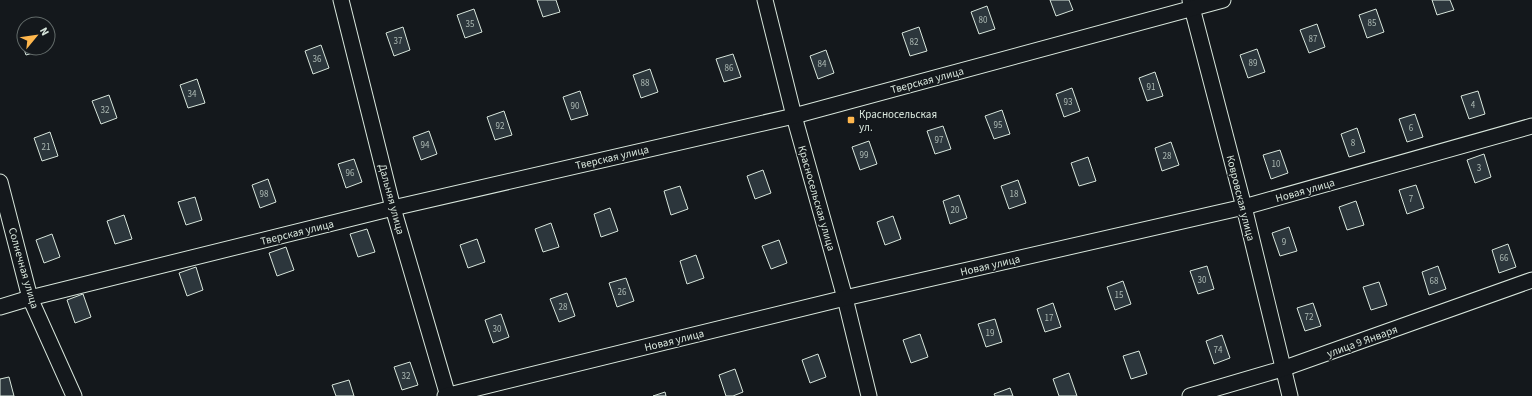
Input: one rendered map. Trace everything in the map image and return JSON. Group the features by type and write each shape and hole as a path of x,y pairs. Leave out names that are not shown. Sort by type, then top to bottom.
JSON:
{"street":[{"name":"Дальняя улица","path":"341,0 393,208 447,396"},
{"name":"Красносельская улица","path":"765,0 794,116 845,298 869,396"},
{"name":"Тверская улица","path":"0,307 30,298 393,208 794,116 1192,4 1223,0"},
{"name":"Ковровская улица","path":"1192,4 1244,208 1282,369 1290,396"},
{"name":"Новая улица","path":"447,396 845,298 1244,208 1532,126"},
{"name":"Солнечная улица","path":"0,182 30,298 74,396"},
{"name":"улица 9 Января","path":"1190,396 1282,369 1532,280"}],"building":[{"path":"537,0 556,0 560,12 543,17"},
{"path":"1050,0 1069,0 1073,10 1056,16"},
{"path":"1432,0 1450,0 1454,10 1437,15"},
{"path":"987,6 995,29 979,34 971,12"},
{"path":"474,9 482,32 465,38 457,15"},
{"path":"1376,9 1384,32 1367,38 1359,15"},
{"path":"1317,24 1325,47 1309,53 1300,30"},
{"path":"403,27 410,50 394,56 386,33"},
{"path":"919,27 927,51 910,56 902,33"},
{"path":"321,45 329,68 313,74 305,51"},
{"path":"1257,49 1265,72 1248,78 1240,55"},
{"path":"826,50 834,73 818,79 810,56"},
{"path":"733,54 741,77 724,82 716,59"},
{"path":"650,69 658,92 641,98 633,75"},
{"path":"1155,72 1163,96 1147,101 1139,78"},
{"path":"197,79 205,103 188,108 180,85"},
{"path":"1072,88 1080,111 1064,117 1056,94"},
{"path":"580,91 588,115 571,120 563,97"},
{"path":"1478,91 1485,114 1469,119 1461,96"},
{"path":"109,95 117,118 101,124 92,101"},
{"path":"1002,110 1010,134 994,139 985,116"},
{"path":"504,111 512,135 495,140 487,117"},
{"path":"1415,114 1423,137 1407,142 1399,119"},
{"path":"943,126 951,149 935,154 927,131"},
{"path":"1357,128 1365,152 1349,157 1341,134"},
{"path":"429,131 437,154 421,160 413,137"},
{"path":"50,132 58,156 42,161 34,138"},
{"path":"869,141 877,164 860,170 852,147"},
{"path":"1171,142 1179,165 1162,171 1155,148"},
{"path":"1280,150 1288,173 1271,179 1263,155"},
{"path":"1484,154 1491,177 1475,183 1467,160"},
{"path":"1088,157 1096,181 1079,186 1071,163"},
{"path":"354,159 362,182 346,188 338,164"},
{"path":"763,170 771,193 755,199 747,176"},
{"path":"268,179 276,202 260,208 252,185"},
{"path":"1018,180 1026,203 1009,209 1001,186"},
{"path":"1416,185 1424,208 1407,214 1399,190"},
{"path":"680,186 688,209 671,215 664,191"},
{"path":"959,195 967,218 950,224 943,201"},
{"path":"195,197 202,220 186,225 178,202"},
{"path":"1356,201 1364,225 1347,230 1339,207"},
{"path":"610,208 618,231 601,237 594,214"},
{"path":"124,215 132,239 115,244 107,221"},
{"path":"893,216 901,239 885,245 877,222"},
{"path":"551,223 559,247 543,252 535,229"},
{"path":"1289,227 1297,251 1280,256 1272,233"},
{"path":"367,229 375,252 358,257 350,234"},
{"path":"52,234 60,257 44,263 36,240"},
{"path":"477,239 485,262 468,268 460,245"},
{"path":"779,240 787,263 771,269 762,246"},
{"path":"1508,244 1516,267 1499,273 1492,250"},
{"path":"286,247 294,270 277,276 269,253"},
{"path":"696,255 704,278 687,284 680,261"},
{"path":"1207,266 1214,289 1198,294 1190,271"},
{"path":"1438,266 1446,289 1429,295 1422,272"},
{"path":"196,267 203,290 187,296 179,273"},
{"path":"626,278 634,301 617,307 609,283"},
{"path":"1123,281 1131,304 1115,310 1107,287"},
{"path":"1379,282 1387,305 1371,310 1363,287"},
{"path":"567,293 575,316 559,322 550,299"},
{"path":"83,294 91,317 75,323 67,300"},
{"path":"1053,303 1061,327 1045,332 1037,309"},
{"path":"1313,303 1321,326 1305,331 1297,308"},
{"path":"501,314 509,337 493,343 485,320"},
{"path":"995,319 1002,342 986,347 978,324"},
{"path":"920,334 928,357 911,363 903,340"},
{"path":"1222,335 1230,358 1214,364 1206,341"},
{"path":"1139,351 1147,374 1131,379 1123,356"},
{"path":"818,354 826,377 810,383 802,360"},
{"path":"410,362 418,385 402,390 394,367"},
{"path":"735,369 743,392 733,396 726,396 719,375"},
{"path":"1069,373 1077,396 1059,396 1053,379"},
{"path":"9,377 14,396 0,396 0,379"},
{"path":"349,380 354,396 336,396 332,385"},
{"path":"1010,388 1013,396 995,396 994,394"},
{"path":"665,392 666,396 653,396"}],"place":[{"name":"Красносельская ул.","path":"851,120"}]}
